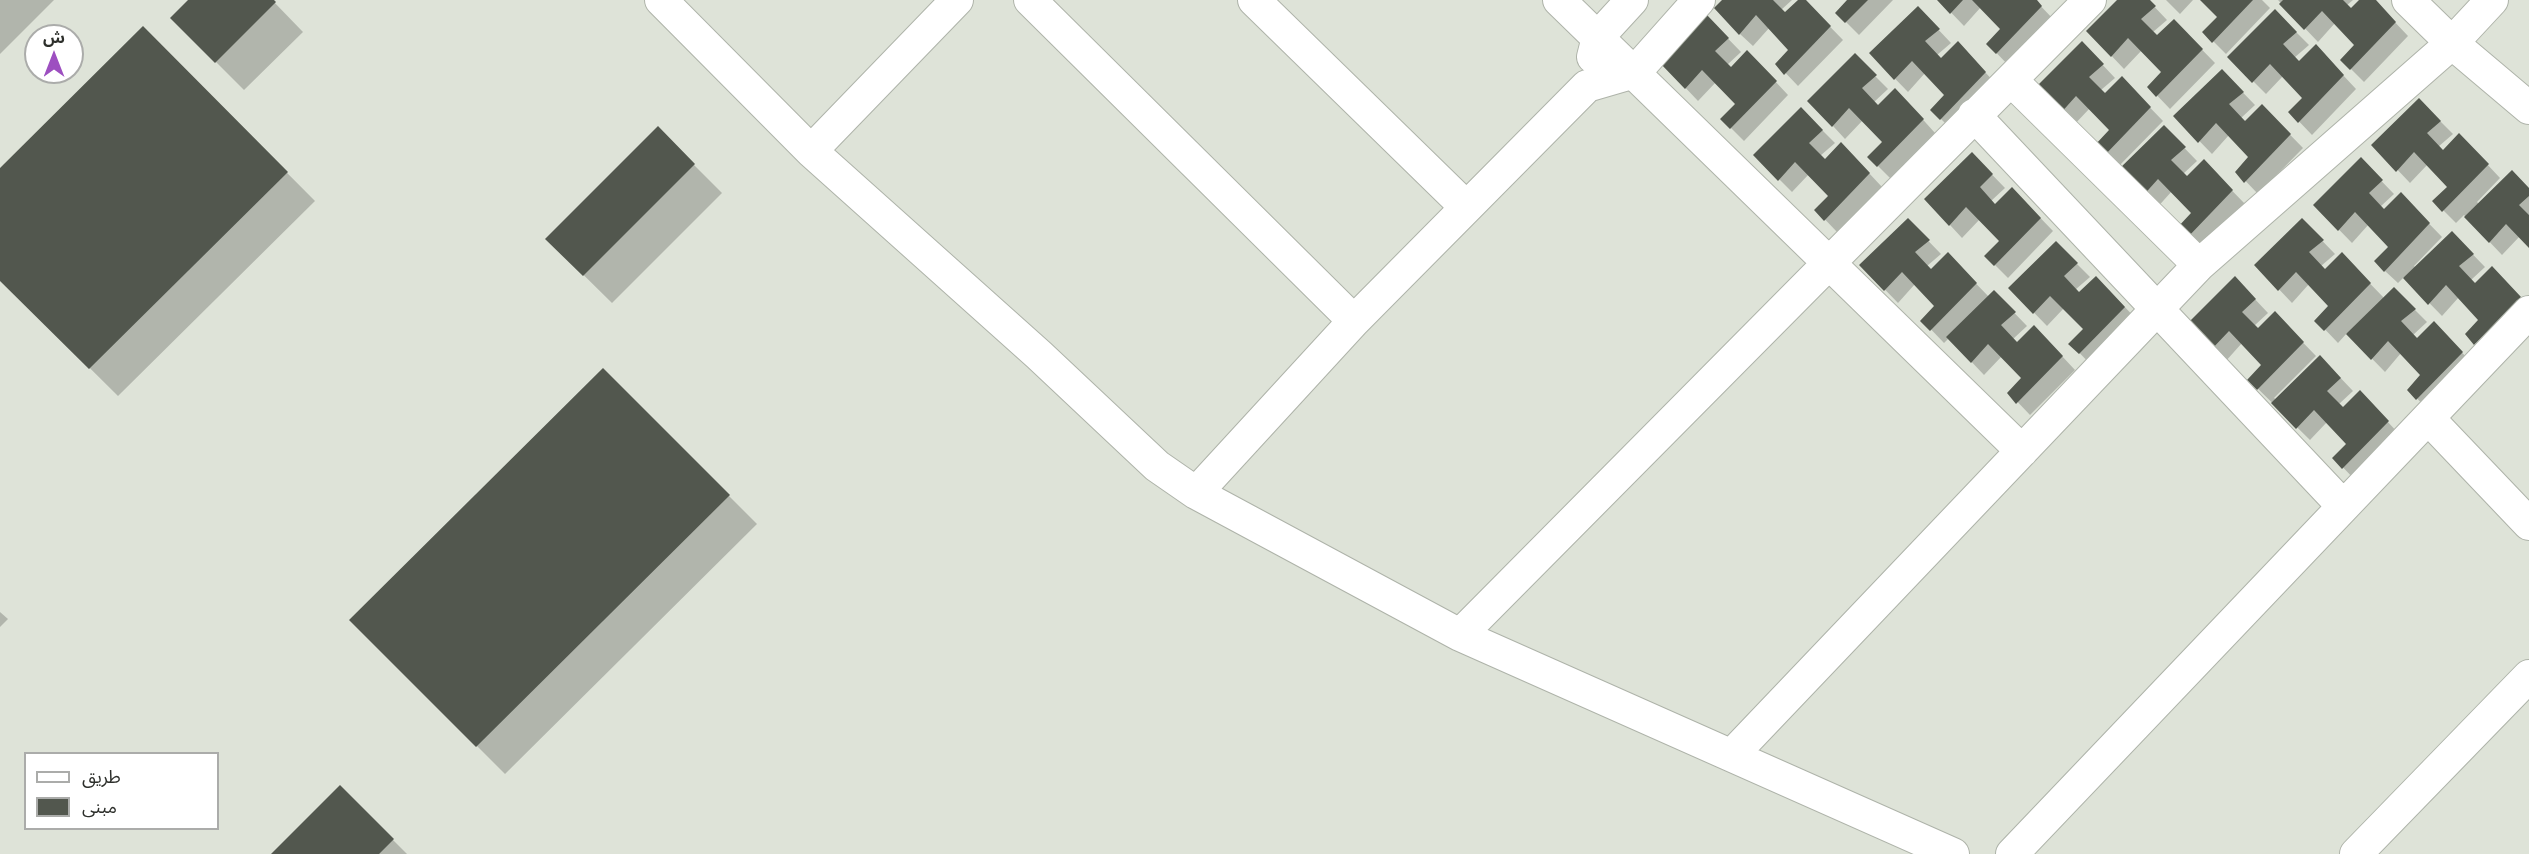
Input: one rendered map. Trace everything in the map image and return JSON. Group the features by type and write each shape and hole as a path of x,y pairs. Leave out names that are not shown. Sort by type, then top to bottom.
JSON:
{"street":[{"path":"661,0 811,151 1039,355 1157,466 1196,493 1460,635 1953,854"},
{"path":"811,151 957,0"},
{"path":"1030,0 1354,321"},
{"path":"1254,0 1466,207"},
{"path":"1559,0 2022,451"},
{"path":"1587,86 1598,37 1632,0"},
{"path":"1196,493 1354,321 1587,86 1635,72 1699,0"},
{"path":"1460,635 2090,0"},
{"path":"2408,0 2452,43 2529,108"},
{"path":"1732,756 2199,265 2452,43 2492,0"},
{"path":"2012,81 2199,265"},
{"path":"1974,116 2343,506"},
{"path":"2012,854 2529,312"},
{"path":"2428,418 2529,525"},
{"path":"2356,854 2529,676"}],"building":[{"path":"188,0 274,0 276,2 215,63 170,18"},
{"path":"1722,0 1773,0 1785,12 1798,0 1806,0 1831,26 1784,75 1775,64 1788,50 1756,15 1739,35 1714,8"},
{"path":"1847,0 1868,0 1845,23 1835,13"},
{"path":"1937,0 1963,0 1950,14"},
{"path":"1972,0 2037,0 2042,6 1996,54 1986,44 2000,29"},
{"path":"2117,0 2150,0 2156,6 2141,19 2157,35 2174,19 2203,49 2156,97 2147,87 2161,72 2128,38 2111,57 2086,31"},
{"path":"2200,0 2253,0 2212,43 2202,32 2217,17"},
{"path":"2283,0 2343,0 2351,8 2359,0 2376,0 2396,22 2350,70 2340,60 2354,45 2322,11 2304,30 2279,4"},
{"path":"1918,6 1940,29 1925,41 1941,58 1958,41 1986,72 1940,120 1930,110 1944,95 1912,61 1894,80 1869,53"},
{"path":"2275,9 2297,32 2283,44 2299,61 2316,44 2344,75 2298,123 2288,112 2302,98 2270,64 2252,83 2227,57"},
{"path":"1707,15 1729,38 1715,51 1731,67 1747,50 1777,81 1730,129 1720,119 1735,104 1702,70 1685,89 1660,63"},
{"path":"143,26 288,172 89,369 0,281 0,168"},
{"path":"2082,41 2104,64 2089,77 2105,93 2122,76 2151,107 2104,156 2095,145 2109,130 2076,96 2059,115 2034,89"},
{"path":"1855,53 1877,75 1862,88 1878,105 1895,88 1924,119 1877,167 1867,157 1882,142 1849,108 1832,127 1807,101"},
{"path":"2222,69 2244,92 2229,104 2245,121 2262,104 2291,134 2244,183 2235,172 2248,157 2216,123 2198,143 2173,116"},
{"path":"2419,98 2441,121 2427,133 2443,150 2459,133 2489,164 2442,212 2432,201 2447,187 2414,152 2396,172 2371,145"},
{"path":"1801,107 1823,130 1809,143 1825,159 1841,142 1870,173 1824,221 1814,210 1828,196 1795,162 1778,181 1753,155"},
{"path":"2164,125 2186,147 2171,160 2187,176 2204,159 2233,190 2187,238 2177,228 2191,213 2158,179 2141,198 2116,172"},
{"path":"658,126 695,164 583,276 545,239"},
{"path":"1972,152 1993,174 1980,187 1995,204 2012,187 2041,218 1994,266 1984,256 1999,241 1966,207 1949,226 1924,199"},
{"path":"2361,157 2383,180 2369,193 2384,209 2401,192 2430,223 2384,272 2374,261 2388,247 2355,212 2338,231 2313,205"},
{"path":"2512,170 2529,188 2529,196 2519,205 2529,215 2529,248 2506,224 2489,243 2464,217"},
{"path":"1908,218 1930,240 1915,252 1931,269 1948,252 1977,283 1930,331 1920,321 1934,306 1902,272 1884,291 1859,265"},
{"path":"2302,218 2324,240 2309,252 2325,269 2342,252 2371,283 2324,331 2314,321 2328,306 2296,272 2278,291 2254,265"},
{"path":"2452,231 2474,254 2459,266 2475,283 2492,266 2521,297 2474,345 2465,334 2478,320 2446,285 2428,305 2403,278"},
{"path":"2056,241 2078,263 2064,276 2079,292 2096,276 2125,307 2079,354 2068,344 2083,329 2050,296 2033,314 2008,288"},
{"path":"2235,276 2256,299 2242,312 2258,328 2275,311 2304,342 2257,390 2247,380 2261,365 2229,331 2211,350 2187,324"},
{"path":"2394,287 2416,309 2401,321 2417,338 2434,321 2463,352 2416,400 2407,390 2420,375 2388,341 2371,360 2346,334"},
{"path":"1994,290 2016,312 2001,325 2017,342 2034,325 2063,356 2016,404 2007,393 2021,378 1988,344 1971,363 1946,337"},
{"path":"2320,355 2341,378 2327,391 2343,407 2360,390 2389,421 2342,469 2332,458 2346,444 2314,410 2296,429 2271,403"},
{"path":"603,368 730,495 476,747 349,620"},
{"path":"340,785 394,839 379,854 271,854"}]}
